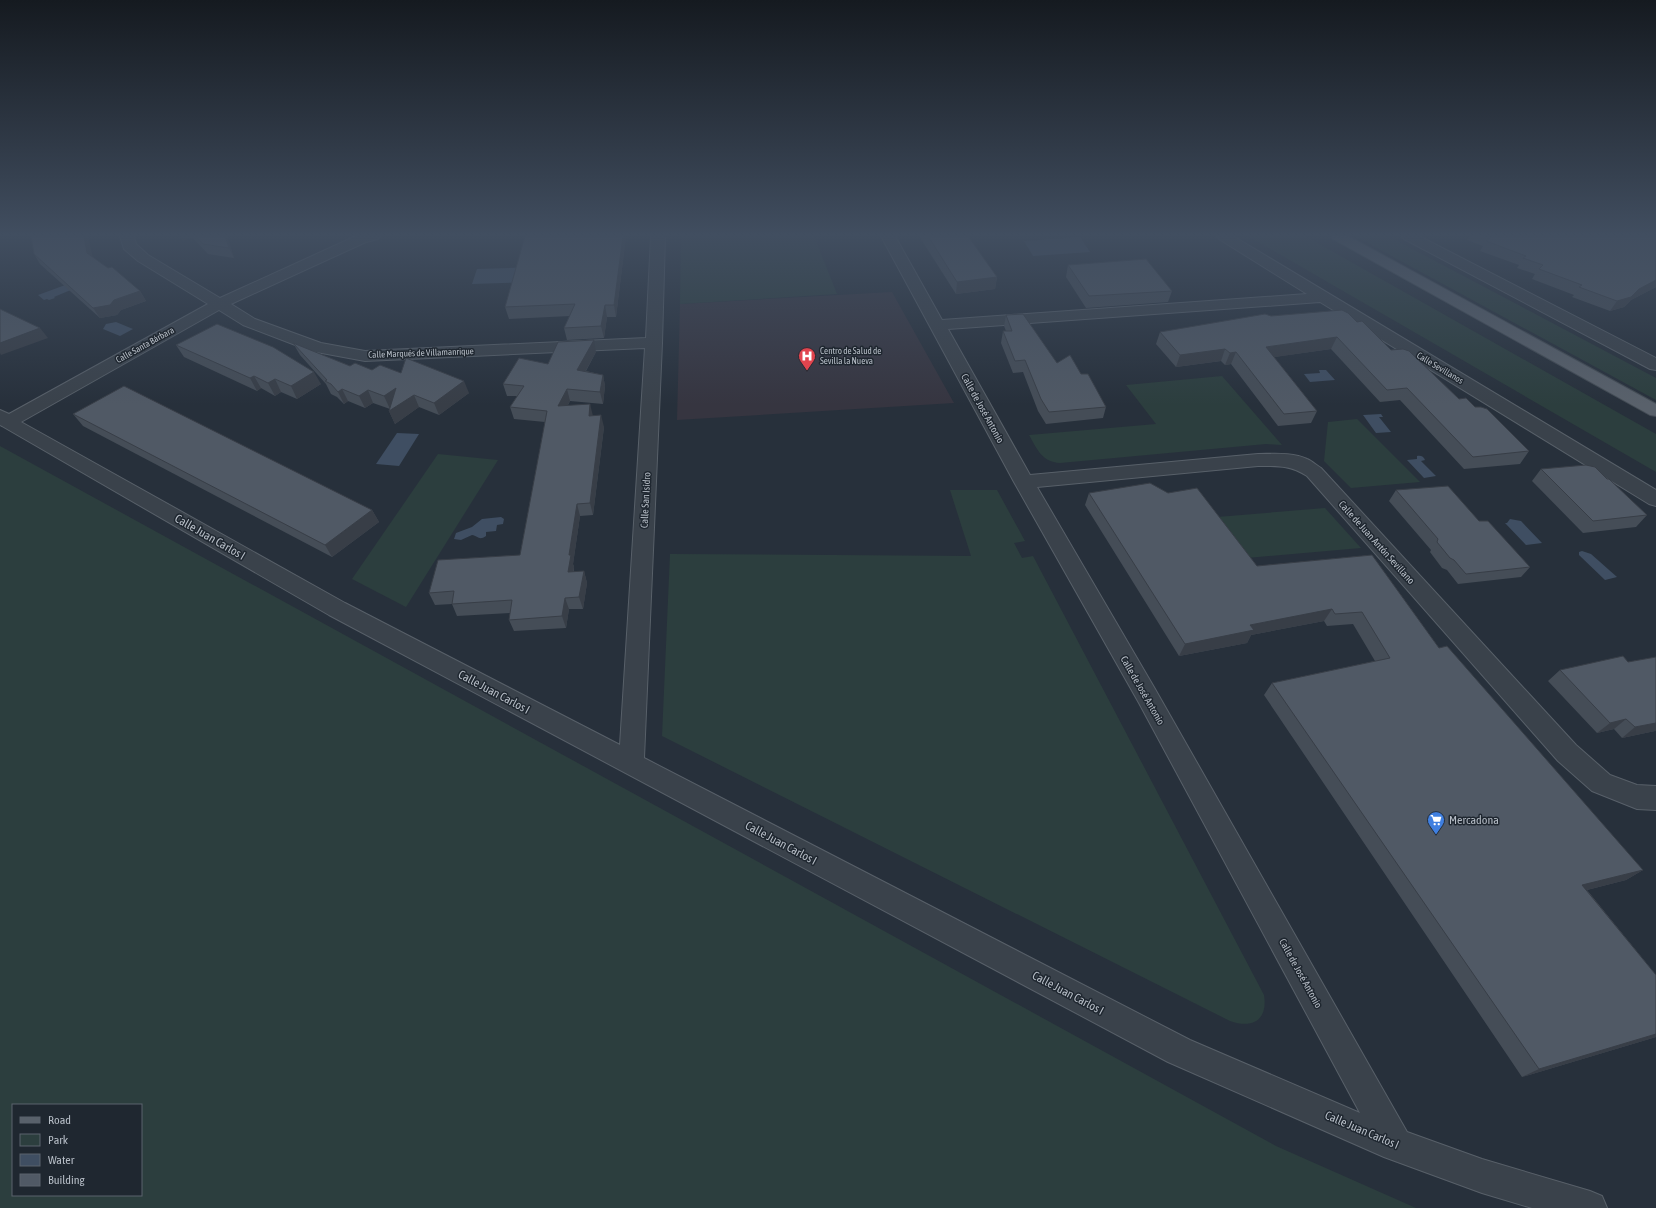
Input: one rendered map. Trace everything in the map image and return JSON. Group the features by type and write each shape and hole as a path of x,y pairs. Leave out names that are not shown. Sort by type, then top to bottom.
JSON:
{"main road":[{"path":"1440,292 1656,411"}],"street":[{"name":"Calle Marqués de Villamanrique","path":"200,292 249,322 317,347 365,356 654,343"},
{"name":"Calle Santa Bárbara","path":"4,419 219,304 244,292"},
{"name":"Calle San Isidro","path":"631,764 656,292"},
{"name":"Calle de José Antonio","path":"919,292 1024,482 1151,703 1396,1145"},
{"name":"Calle Sevillanos","path":"1315,292 1656,499"},
{"path":"1523,292 1655,363"},
{"path":"938,326 1323,297"},
{"name":"Calle Juan Carlos I","path":"4,419 338,609 1179,1051 1396,1145 1482,1176 1590,1208"},
{"name":"Calle de Juan Antón Sevillano","path":"1024,482 1258,460 1278,460 1300,463 1314,472 1567,753 1600,783 1637,797 1656,798"}],"shaded area":[{"name":"Centro de Salud de Sevilla la Nueva","path":"892,292 954,403 677,420 680,304"}],"green space":[{"path":"680,292 836,292 837,294 680,304"},
{"path":"1345,292 1405,292 1656,434 1656,472"},
{"path":"1458,292 1494,292 1656,378 1656,400"},
{"path":"1222,376 1282,445 1266,444 1060,463 1044,457 1029,435 1156,424 1126,385"},
{"path":"1357,419 1420,482 1351,488 1324,461 1328,422"},
{"path":"0,446 1276,1146 1416,1208 0,1208"},
{"path":"438,454 498,460 406,607 352,579"},
{"path":"950,490 997,490 1025,541 1014,543 1022,558 1033,556 1264,995 1264,1011 1257,1020 1252,1023 1246,1024 1230,1021 662,736 670,554 971,556"},
{"path":"1325,508 1361,548 1235,559 1205,518"}],"water":[{"path":"45,292 65,292 49,300 44,300 38,295"},
{"path":"116,322 133,329 120,336 103,329 106,324"},
{"path":"1319,370 1326,370 1335,380 1310,382 1304,374 1320,373"},
{"path":"1381,414 1383,417 1379,417 1391,432 1376,433 1363,415"},
{"path":"397,433 419,434 399,466 376,464"},
{"path":"1417,456 1424,458 1425,460 1421,461 1436,476 1424,478 1407,460 1417,459"},
{"path":"501,517 504,519 503,524 497,525 496,531 486,532 486,536 484,537 480,538 472,535 461,540 454,539 456,533 472,527 482,519"},
{"path":"1510,519 1521,521 1542,543 1526,545 1505,523 1507,523"},
{"path":"1582,551 1591,554 1617,577 1605,580 1579,555 1579,552"}],"building":[{"path":"76,292 136,292 114,300 110,305 93,308"},
{"path":"509,292 616,292 614,305 605,305 601,326 564,328 575,304 505,307"},
{"path":"1087,292 1149,292 1089,296"},
{"path":"1594,292 1636,292 1631,297 1617,301"},
{"path":"0,309 40,328 0,343"},
{"path":"1342,310 1348,313 1357,322 1362,321 1391,350 1403,349 1409,351 1459,399 1466,398 1475,407 1487,409 1529,451 1473,457 1407,388 1387,390 1337,337 1266,347 1317,411 1284,414 1236,352 1230,353 1225,349 1180,355 1160,332 1265,314 1271,316"},
{"path":"1023,314 1057,363 1070,355 1081,374 1088,374 1106,407 1049,412 1041,399 1025,360 1015,361 1003,331 1012,331 1006,315"},
{"path":"217,324 273,347 314,372 291,386 275,379 268,383 254,376 250,378 176,345"},
{"path":"594,340 577,370 603,375 600,392 567,389 558,406 590,404 589,416 601,415 590,503 577,504 569,555 571,555 568,572 584,571 579,597 565,598 562,616 509,620 512,600 452,604 454,591 429,593 438,560 520,555 547,411 510,407 524,386 503,384 519,358 548,364 558,342"},
{"path":"293,343 350,366 355,363 372,370 380,365 401,373 406,358 464,381 434,403 414,395 389,411 396,388 384,396 368,390 359,396 342,389 338,392 331,384 325,381 327,380"},
{"path":"124,386 372,510 325,545 73,414"},
{"path":"1586,465 1595,467 1647,515 1593,521 1541,469"},
{"path":"1150,483 1168,493 1197,488 1257,566 1372,555 1439,648 1447,646 1643,870 1582,885 1656,975 1656,1034 1539,1069 1272,683 1390,658 1362,612 1335,614 1332,609 1250,625 1254,630 1185,644 1089,493"},
{"path":"1448,486 1479,521 1488,521 1530,567 1466,574 1454,560 1450,558 1437,542 1438,539 1396,490"},
{"path":"1623,656 1628,662 1656,657 1656,723 1635,727 1626,719 1610,723 1560,670"}],"place":[{"name":"Centro de Salud de Sevilla la Nueva","path":"807,371"},
{"name":"Mercadona","path":"1436,835"}]}
